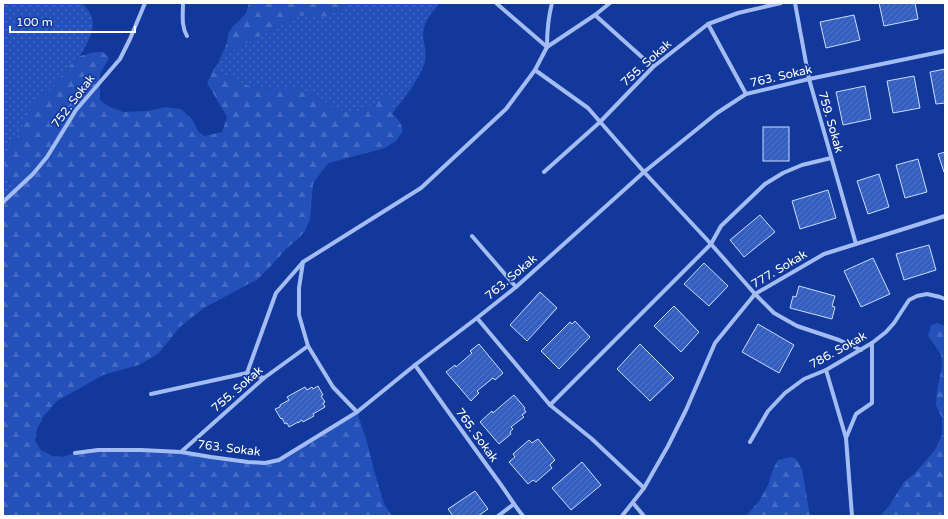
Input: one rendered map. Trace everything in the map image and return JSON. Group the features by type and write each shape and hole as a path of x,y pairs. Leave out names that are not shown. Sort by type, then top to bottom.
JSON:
{"street":[{"name":"752. Sokak","path":"3,202 33,174 47,157 76,110 120,59 145,3"},
{"path":"183,3 182,24 187,36"},
{"path":"496,3 547,47"},
{"path":"247,373 276,293 303,262 420,188 506,109 535,70 547,47 547,25 552,3"},
{"path":"547,47 595,15 610,3"},
{"name":"755. Sokak","path":"544,172 600,122 653,67 708,24 738,13 781,3"},
{"name":"759. Sokak","path":"795,3 809,79 856,244"},
{"path":"595,15 653,67"},
{"path":"708,24 746,94"},
{"name":"763. Sokak","path":"75,452 98,450 141,450 181,452 248,462 265,463 279,460 357,412 477,318 516,287 644,172 717,113 746,94 809,79 945,51"},
{"path":"535,70 588,108 644,172 774,313 797,326 839,340 861,350"},
{"path":"550,405 711,244 721,226 766,184 783,173 802,165 831,158"},
{"name":"777. Sokak","path":"622,516 644,488 668,446 686,410 715,343 755,294 824,254 945,216"},
{"path":"472,236 516,287"},
{"path":"303,262 299,288 299,315 308,346 334,387 357,412"},
{"name":"786. Sokak","path":"750,442 768,411 785,393 804,380 826,370 872,344 894,323 909,300 916,296 927,294 945,299"},
{"path":"477,318 550,405 592,439 644,488"},
{"path":"846,438 856,414 872,403 872,344"},
{"name":"755. Sokak","path":"181,452 264,378 308,346"},
{"name":"765. Sokak","path":"415,366 523,516"},
{"path":"826,370 846,438 852,516"},
{"path":"151,394 247,373 264,378"},
{"path":"633,503 644,516"},
{"path":"498,516 514,504"}],"green space":[{"path":"3,3 82,3 90,13 93,24 91,35 80,56 77,57 64,72 51,90 40,98 10,146 6,176 11,186 8,194 3,198"},
{"path":"249,3 348,3 341,9 326,17 316,15 299,16 232,51 218,63 227,43 228,34 233,26 246,13"},
{"path":"348,3 440,3 431,13 423,31 426,57 421,72 392,114 390,109 378,99 372,106 359,111 350,112 338,109 311,94 297,89 273,89 251,86 241,83 221,73 212,72 218,63 232,51 281,25 299,16 316,15 326,17 341,9"},
{"path":"94,52 103,52 109,58 100,74 100,100 108,106 123,112 148,111 166,107 181,109 192,119 198,131 204,136 222,132 227,117 207,83 212,72 221,73 241,83 251,86 273,89 297,89 311,94 338,109 350,112 359,111 372,106 383,96 392,101 391,112 399,121 403,131 396,141 385,148 329,163 313,184 310,219 305,231 258,279 204,308 180,327 158,354 139,365 103,375 57,401 44,416 37,429 35,441 41,450 53,456 62,457 75,453 98,450 181,452 248,462 279,460 357,412 384,504 392,516 3,516 3,198 8,194 11,186 6,176 4,159 10,146 17,137 31,107 51,90 77,57"},
{"path":"936,323 943,325 945,329 945,516 880,516 889,506 904,482 915,473 935,450 942,435 942,417 936,405 942,366 941,354 928,336 931,326"},
{"path":"791,457 796,459 802,469 810,516 746,516 759,501 768,485 773,469 778,460"}],"building":[{"path":"879,3 915,3 918,19 884,26"},
{"path":"854,15 860,40 826,48 820,22"},
{"path":"945,69 945,103 936,104 930,72"},
{"path":"914,76 920,108 893,113 887,81"},
{"path":"865,86 871,119 843,125 836,92"},
{"path":"763,127 789,127 789,161 763,161"},
{"path":"945,152 945,172 944,172 938,154"},
{"path":"918,159 927,192 905,198 896,165"},
{"path":"879,174 889,207 868,214 857,181"},
{"path":"828,190 836,218 800,229 792,201"},
{"path":"760,215 775,232 744,257 730,240"},
{"path":"929,245 936,270 904,280 896,254"},
{"path":"873,258 890,294 861,307 844,271"},
{"path":"704,263 728,286 709,306 684,284"},
{"path":"799,286 835,296 832,306 835,307 832,319 790,308 793,296 796,297"},
{"path":"540,292 557,308 527,341 510,325"},
{"path":"674,306 699,332 681,352 654,326"},
{"path":"575,321 590,337 559,369 541,351 570,322 572,324"},
{"path":"758,324 794,345 779,373 742,352"},
{"path":"479,344 503,373 495,380 493,378 477,391 479,393 471,401 446,372 455,365 456,367 472,353 470,351"},
{"path":"640,344 674,378 650,401 617,369"},
{"path":"318,386 323,395 321,396 325,402 323,403 325,407 313,414 314,416 303,422 302,420 289,427 287,423 285,424 275,409 289,400 287,397 305,387 307,390"},
{"path":"514,395 525,408 524,409 526,412 522,415 524,417 511,427 513,429 510,432 511,434 499,444 480,422"},
{"path":"538,439 555,460 550,465 552,468 536,482 533,480 528,484 509,462 515,457 513,454 529,440 532,443"},
{"path":"582,462 601,485 571,510 552,488"},
{"path":"475,491 488,509 478,516 453,516 448,509"}]}
